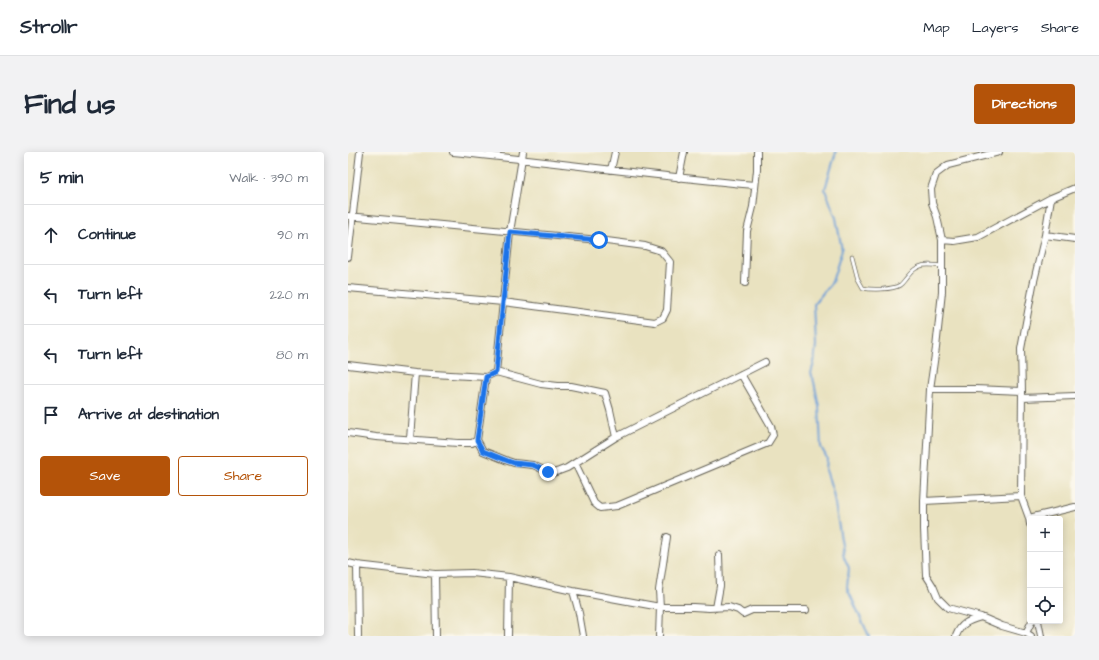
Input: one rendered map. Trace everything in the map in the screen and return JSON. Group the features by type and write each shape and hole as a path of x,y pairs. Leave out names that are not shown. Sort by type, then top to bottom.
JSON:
{"street":[{"path":"348,257 350,216 360,152"},
{"path":"453,152 522,155 611,170 755,185"},
{"path":"611,170 615,152"},
{"path":"679,178 684,152"},
{"path":"745,283 747,231 753,207 757,152"},
{"path":"999,152 948,165 936,174 931,189 932,203 942,240 942,292 940,320 930,389 924,500 926,575 938,598 948,608 981,617 1028,635 1031,624"},
{"path":"496,372 510,232 522,155"},
{"path":"942,240 954,241 978,237 1051,198 1075,188"},
{"path":"1028,516 1021,496 1021,349 1033,285 1045,235 1051,198"},
{"path":"348,288 503,302 656,322 663,318 667,310 670,262 661,251 645,246 350,216"},
{"path":"1045,235 1075,239"},
{"path":"486,377 477,440 483,451 514,463 533,465 553,473 567,468 616,437 765,362"},
{"path":"348,365 415,373 486,377 496,372 541,384 571,386 605,393 616,437"},
{"path":"410,439 415,373"},
{"path":"575,463 594,503 600,508 617,506 768,443 773,435 771,426 741,374"},
{"path":"930,389 1022,391"},
{"path":"1022,398 1075,396"},
{"path":"348,433 376,437 458,443 472,443 477,440"},
{"path":"924,500 1021,496"},
{"path":"1046,516 1075,507"},
{"path":"660,636 659,590 667,537"},
{"path":"716,608 720,586 719,555"},
{"path":"348,563 435,574 472,573 509,577 573,591 660,607 729,607 738,610 743,614 752,610 806,610"},
{"path":"357,565 358,636"},
{"path":"435,574 436,636"},
{"path":"508,636 509,577"},
{"path":"573,591 579,612 583,636"},
{"path":"956,636 958,630 968,621 981,617"},
{"path":"1039,624 1041,636"}],"lane":[{"path":"852,256 858,279 863,288 868,289 881,289 898,286 909,274 918,267 926,264 942,266"}],"waterway":[{"path":"836,152 825,189 836,218 842,250 832,282 814,304 816,345 811,373 819,406 821,447 827,458 826,470 833,492 844,557 849,568 847,588 869,636"}],"route":[{"path":"548,472 533,465 514,463 483,451 477,440 486,377 496,372 510,232 599,240"}]}
